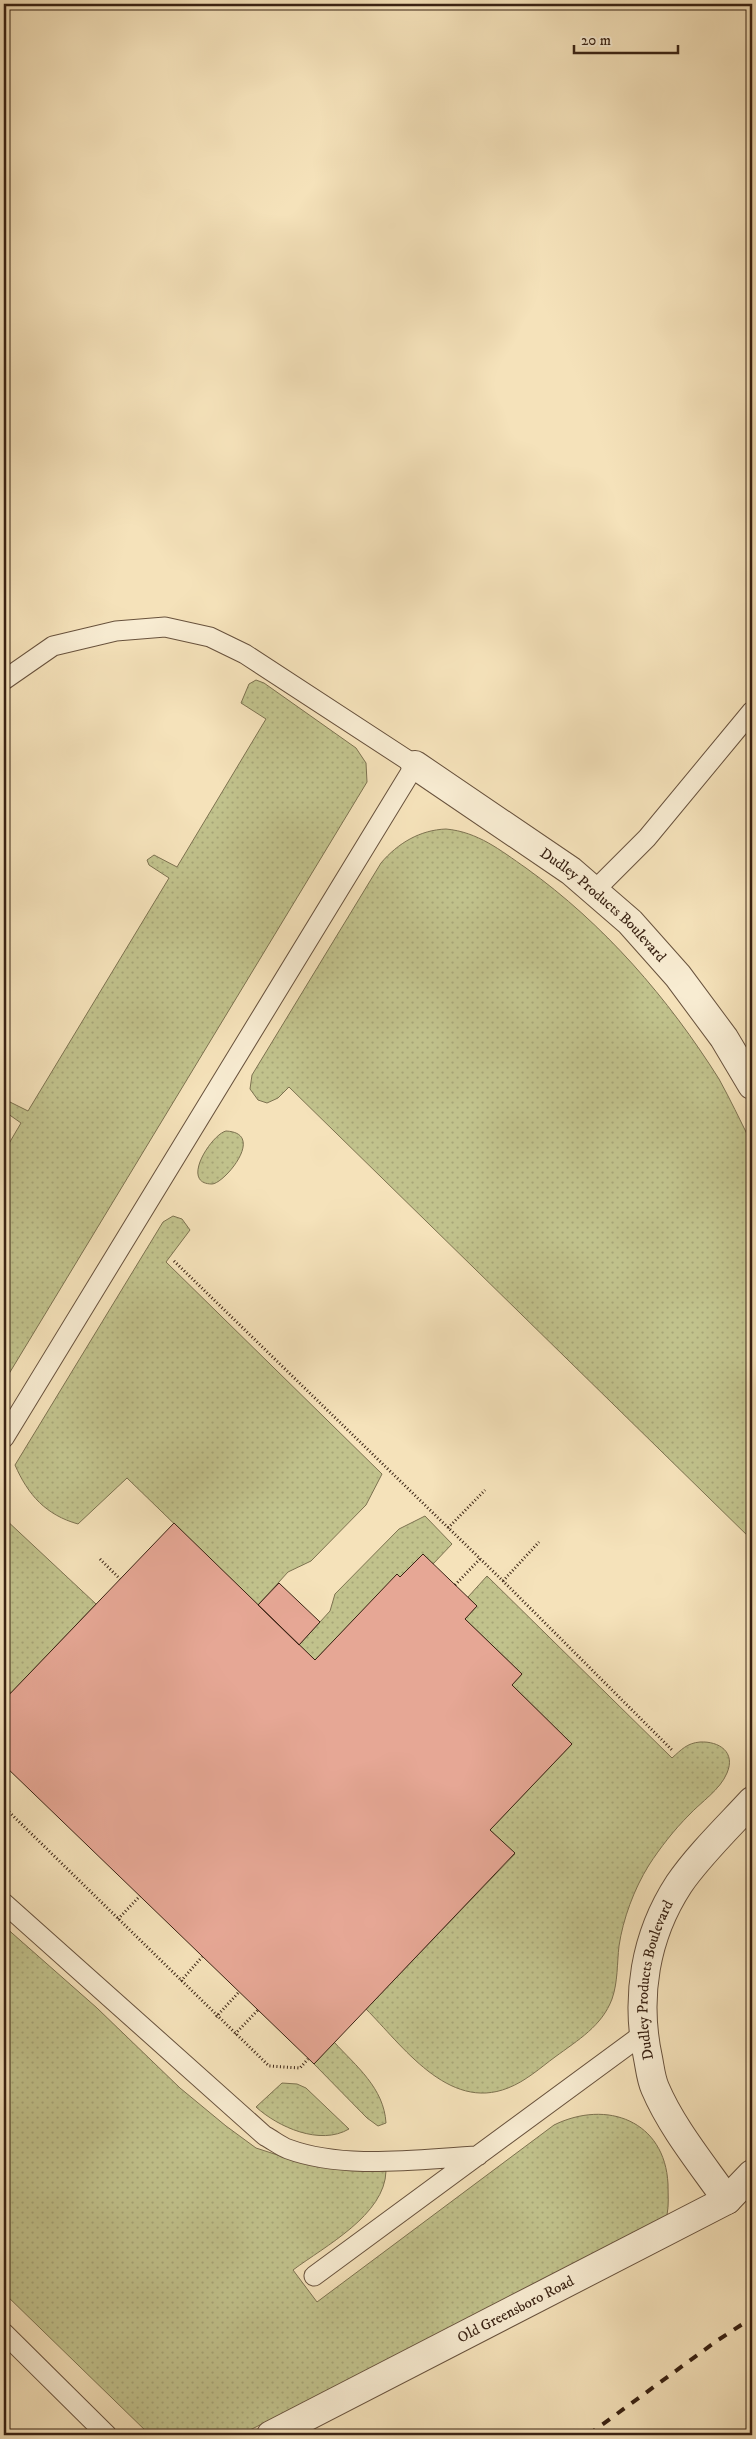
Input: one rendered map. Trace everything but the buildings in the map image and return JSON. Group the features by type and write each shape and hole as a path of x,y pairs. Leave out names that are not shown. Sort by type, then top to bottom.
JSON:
{"street":[{"name":"Dudley Products Boulevard","path":"415,765 571,871 630,922 678,976 724,1038 752,1085"},
{"name":"Dudley Products Boulevard","path":"727,2200 674,2124 654,2087 643,2034 643,1990 651,1942 662,1914 680,1883 752,1801"},
{"name":"Old Greensboro Road","path":"271,2435 727,2200 752,2174"}],"lane":[{"path":"4,680 53,646 116,631 165,627 210,637 245,654 415,765 4,1438"},
{"path":"594,891 647,838 752,711"},
{"path":"4,1903 265,2136 287,2149 344,2161 478,2156"},
{"path":"314,2276 643,2034"},
{"path":"4,2333 107,2435"}],"path":[{"path":"174,1261 503,1581 673,1751"},
{"path":"448,1528 486,1490"},
{"path":"503,1581 539,1542"},
{"path":"100,1559 120,1579"},
{"path":"455,1585 480,1559"},
{"path":"4,1807 216,2017 269,2066 300,2068 308,2059"},
{"path":"118,1919 140,1896"},
{"path":"180,1981 202,1957"},
{"path":"216,2017 239,1992"},
{"path":"234,2034 258,2010"}],"green space":[{"path":"256,680 264,683 356,748 366,763 367,782 4,1382 4,1152 21,1123 4,1111 4,1099 28,1111 169,878 149,865 147,860 154,855 177,867 266,719 241,703 249,684"},
{"path":"446,829 479,838 507,855 555,890 608,938 656,991 699,1049 719,1079 752,1144 752,1540 289,1087 278,1098 267,1103 258,1100 250,1089 252,1075 381,863 395,849 410,839 427,832"},
{"path":"226,1131 238,1134 243,1140 243,1149 239,1158 233,1168 218,1182 212,1184 203,1182 198,1176 201,1159 213,1141"},
{"path":"173,1216 182,1219 190,1230 166,1262 382,1474 366,1505 311,1561 288,1572 258,1605 127,1478 78,1524 56,1515 39,1502 26,1486 15,1465 163,1222"},
{"path":"425,1516 452,1544 433,1564 423,1554 400,1577 397,1575 315,1660 299,1645 330,1611 335,1594 399,1529"},
{"path":"4,1518 96,1604 11,1693 4,1685"},
{"path":"487,1576 672,1758 688,1745 707,1742 714,1743 724,1749 729,1759 729,1766 720,1785 673,1833 653,1859 639,1884 623,1925 614,1993 608,2009 596,2025 581,2038 527,2078 508,2088 486,2093 466,2091 446,2083 428,2071 366,2009 515,1854 490,1830 572,1744 512,1685 522,1674 465,1619 477,1606 468,1597"},
{"path":"4,1926 97,2008 180,2088 256,2148 296,2161 336,2169 386,2171 383,2187 376,2202 365,2215 336,2240 293,2270 317,2302 554,2125 574,2117 594,2114 613,2116 630,2121 645,2131 656,2145 664,2162 668,2184 667,2215 658,2225 240,2435 150,2435 4,2293"},
{"path":"334,2042 368,2078 380,2099 386,2123 378,2126 367,2118 314,2064"},
{"path":"282,2083 297,2084 306,2088 349,2129 338,2134 325,2136 300,2132 276,2121 256,2107"}],"railway":[{"path":"588,2435 718,2340 752,2318"}]}
